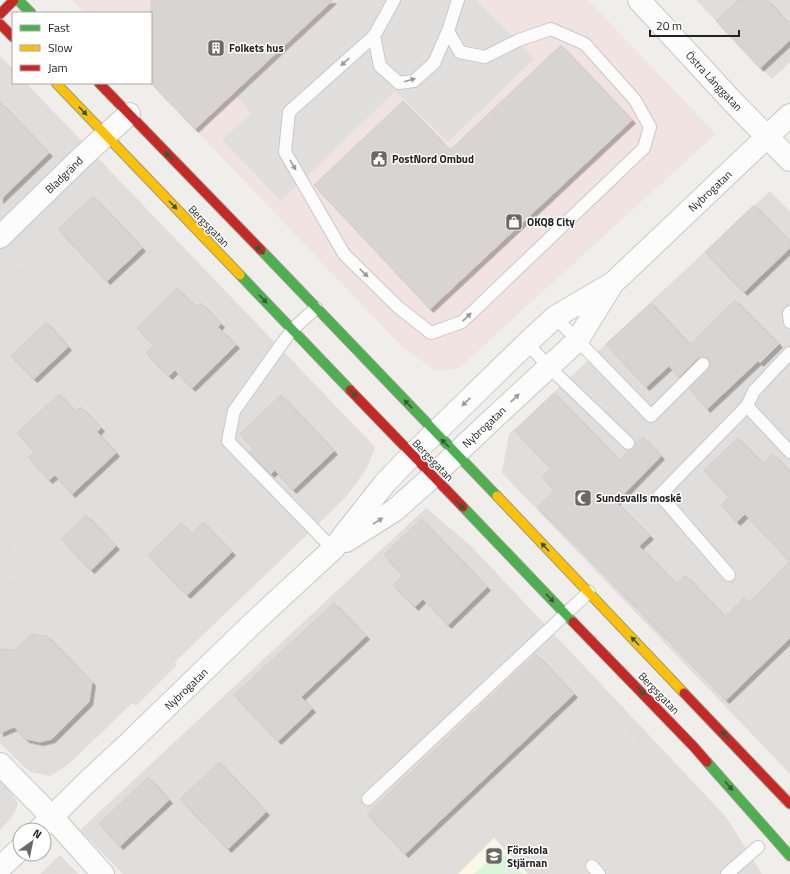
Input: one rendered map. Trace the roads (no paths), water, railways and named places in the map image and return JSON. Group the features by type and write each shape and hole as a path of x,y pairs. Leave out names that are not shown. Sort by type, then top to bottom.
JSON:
{"main road":[{"path":"0,14 14,0"},
{"path":"18,0 30,12"},
{"path":"0,24 12,36"},
{"name":"Bergsgatan","path":"57,84 565,614 694,746 790,856"},
{"name":"Bergsgatan","path":"99,84 456,453 790,804"}],"street":[{"name":"Östra Långgatan","path":"639,0 733,102 790,160"},
{"name":"Bladgränd","path":"0,237 129,114"},
{"name":"Nybrogatan","path":"47,822 253,623 333,549 385,483 412,454 554,317 613,283 790,115"},
{"name":"Nybrogatan","path":"333,549 395,510 577,341 613,283"},
{"path":"0,764 44,822"},
{"path":"52,830 103,874"},
{"path":"0,868 12,857"}],"lane":[{"path":"394,0 374,36 289,112 285,152 344,254 398,306 431,333 462,322 644,148 650,127 635,100 585,44 551,29 519,40 485,57 460,52 448,31"},
{"path":"374,36 380,66 399,83 414,81 434,63 448,31 458,0"},
{"path":"316,308 292,330 234,411 228,441 333,549"},
{"path":"790,312 790,322"},
{"path":"554,317 650,416 703,364"},
{"path":"527,343 549,367 628,444"},
{"path":"729,575 660,495 747,406 754,391 790,353"},
{"path":"747,406 790,452"},
{"path":"368,799 589,592"},
{"path":"727,874 758,846"}],"place":[{"name":"Folkets hus","path":"216,48"},
{"name":"PostNord Ombud","path":"379,159"},
{"name":"OKQ8 City","path":"514,222"},
{"name":"Sundsvalls moské","path":"583,498"},
{"name":"Förskola Stjärnan","path":"494,856"}]}
